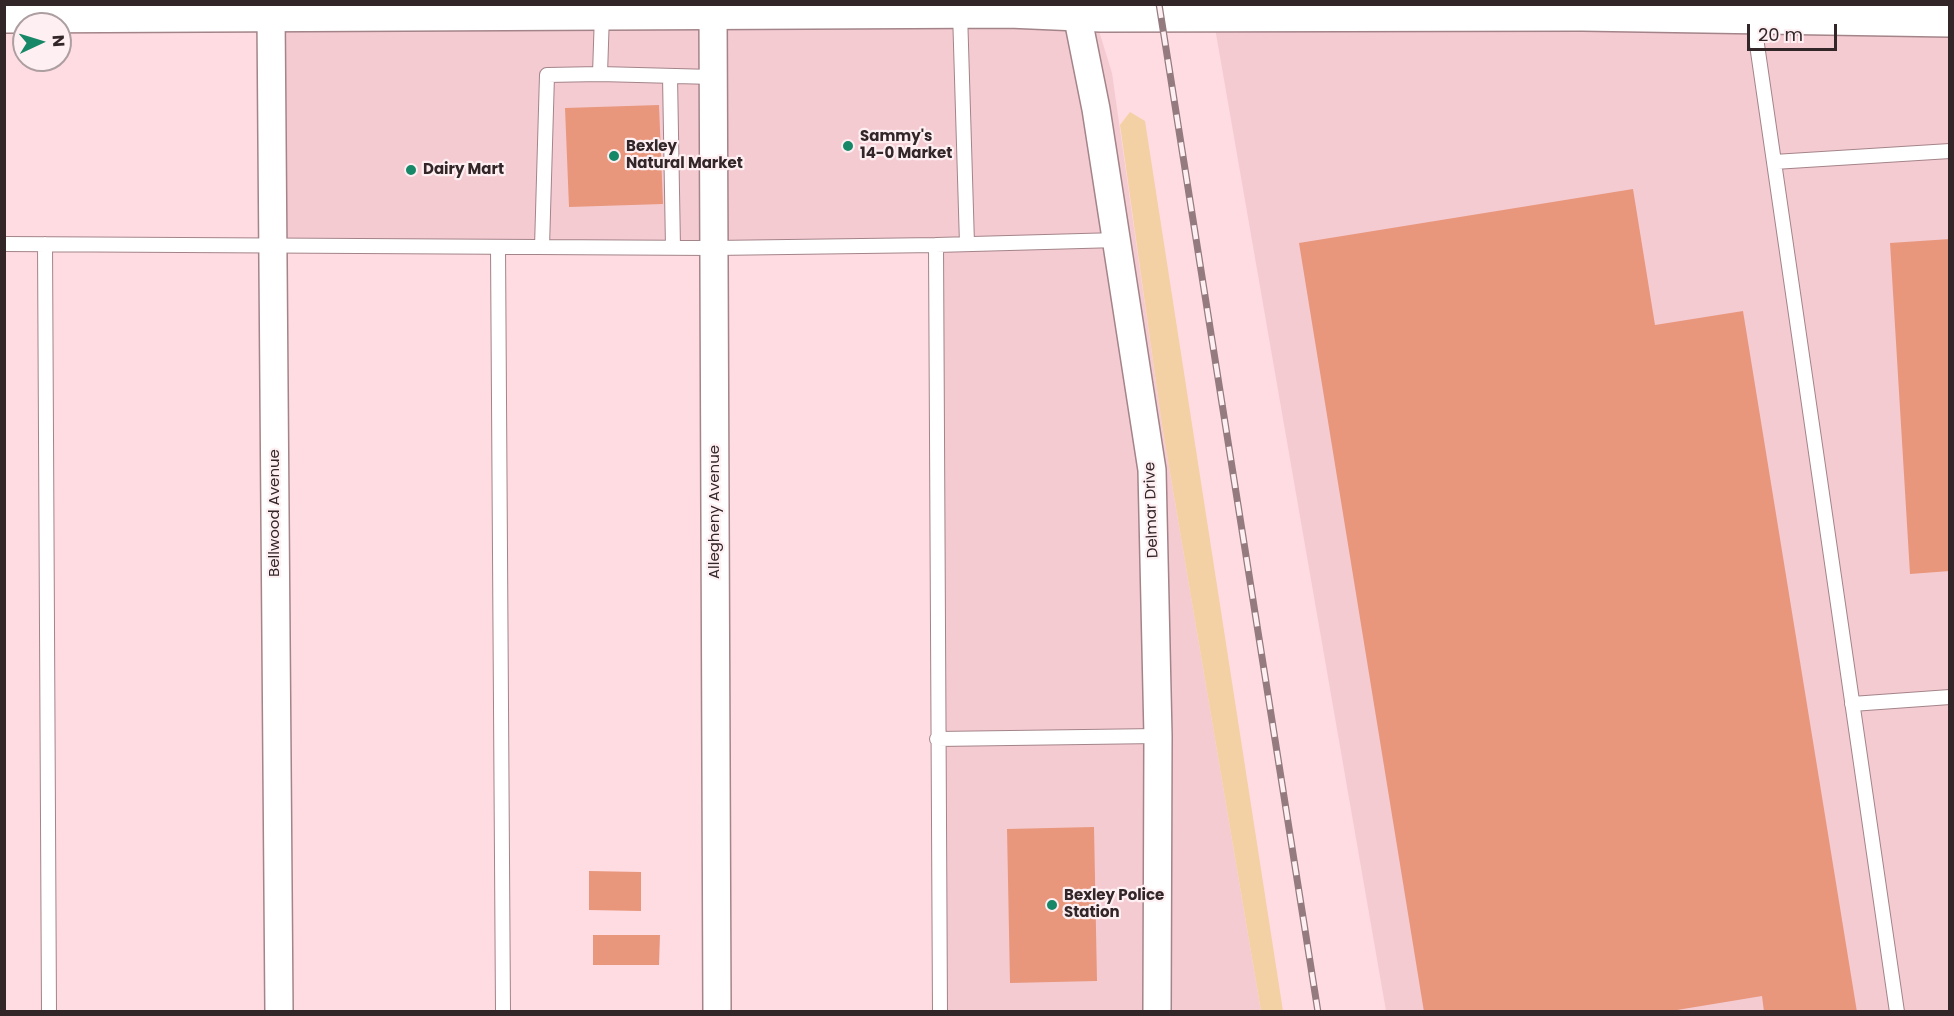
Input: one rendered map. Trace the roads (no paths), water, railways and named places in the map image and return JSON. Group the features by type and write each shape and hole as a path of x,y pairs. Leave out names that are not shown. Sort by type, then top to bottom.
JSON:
{"street":[{"path":"4,16 64,10 271,14 602,14 960,12 1009,8 1077,14 1496,9 1950,20"},
{"name":"Allegheny Avenue","path":"713,13 717,1011"},
{"name":"Bellwood Avenue","path":"271,14 279,1011"},
{"name":"Delmar Drive","path":"1077,14 1118,240 1152,470 1158,735 1157,1011"}],"lane":[{"path":"960,12 967,244"},
{"path":"600,74 602,14"},
{"path":"1753,16 1897,1011"},
{"path":"542,247 547,75 713,77"},
{"path":"670,76 673,248"},
{"path":"1774,162 1950,151"},
{"path":"4,244 714,248 1118,240"},
{"path":"45,244 49,1011"},
{"path":"936,245 940,1011"},
{"path":"498,247 502,1011"},
{"path":"1852,704 1950,697"},
{"path":"937,739 1158,735"}],"railway":[{"path":"1159,4 1318,1012"}],"place":[{"name":"Sammy's 14-0 Market","path":"848,146"},
{"name":"Bexley Natural Market","path":"614,156"},
{"name":"Dairy Mart","path":"411,170"},
{"name":"Bexley Police Station","path":"1052,905"}]}
